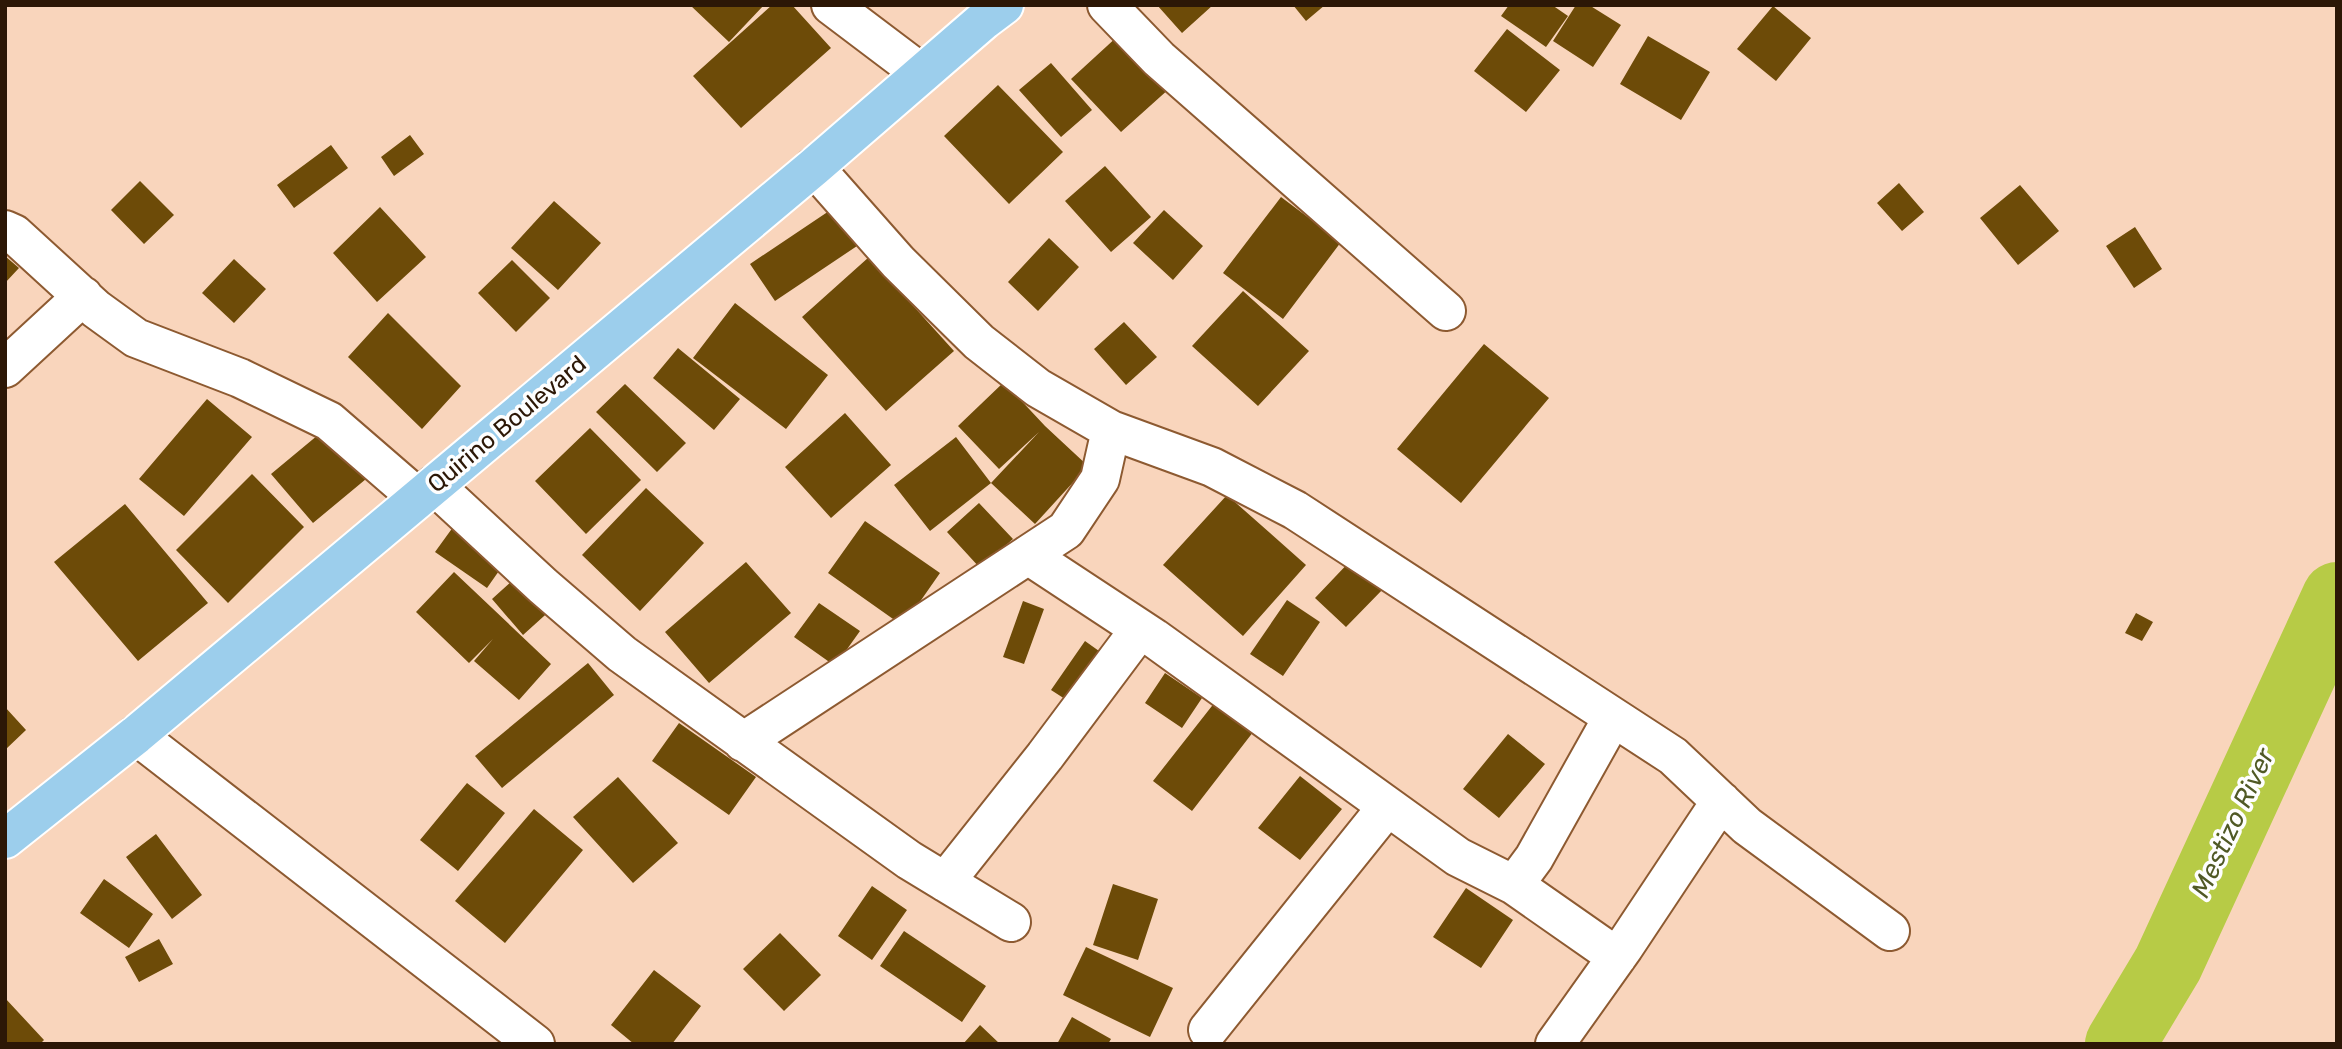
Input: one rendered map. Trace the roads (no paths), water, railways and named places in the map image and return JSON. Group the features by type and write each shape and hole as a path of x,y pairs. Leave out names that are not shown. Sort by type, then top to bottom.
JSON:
{"main road":[{"name":"Quirino Boulevard","path":"5,839 136,735 1004,5"}],"street":[{"path":"831,5 920,73"},
{"path":"1107,5 1159,59 1446,311"},
{"path":"814,167 898,262 979,342 1038,387 1111,430 1212,467 1295,510 1673,756 1747,826 1890,931"},
{"path":"5,230 14,234 83,296 136,338 240,378 329,421 426,492 622,654 909,860 1011,922"},
{"path":"5,368 83,296"},
{"path":"743,742 1066,530 1100,479 1111,430"},
{"path":"1028,555 1140,629 1387,807 1472,865 1514,886 1617,957"},
{"path":"946,883 1140,629"},
{"path":"1514,886 1534,858 1613,718"},
{"path":"136,735 535,1044"},
{"path":"1555,1044 1617,957 1721,801"},
{"path":"1209,1030 1387,807"}],"waterway":[{"name":"Mestizo River","path":"2120,1044 2168,964 2337,597"}]}
